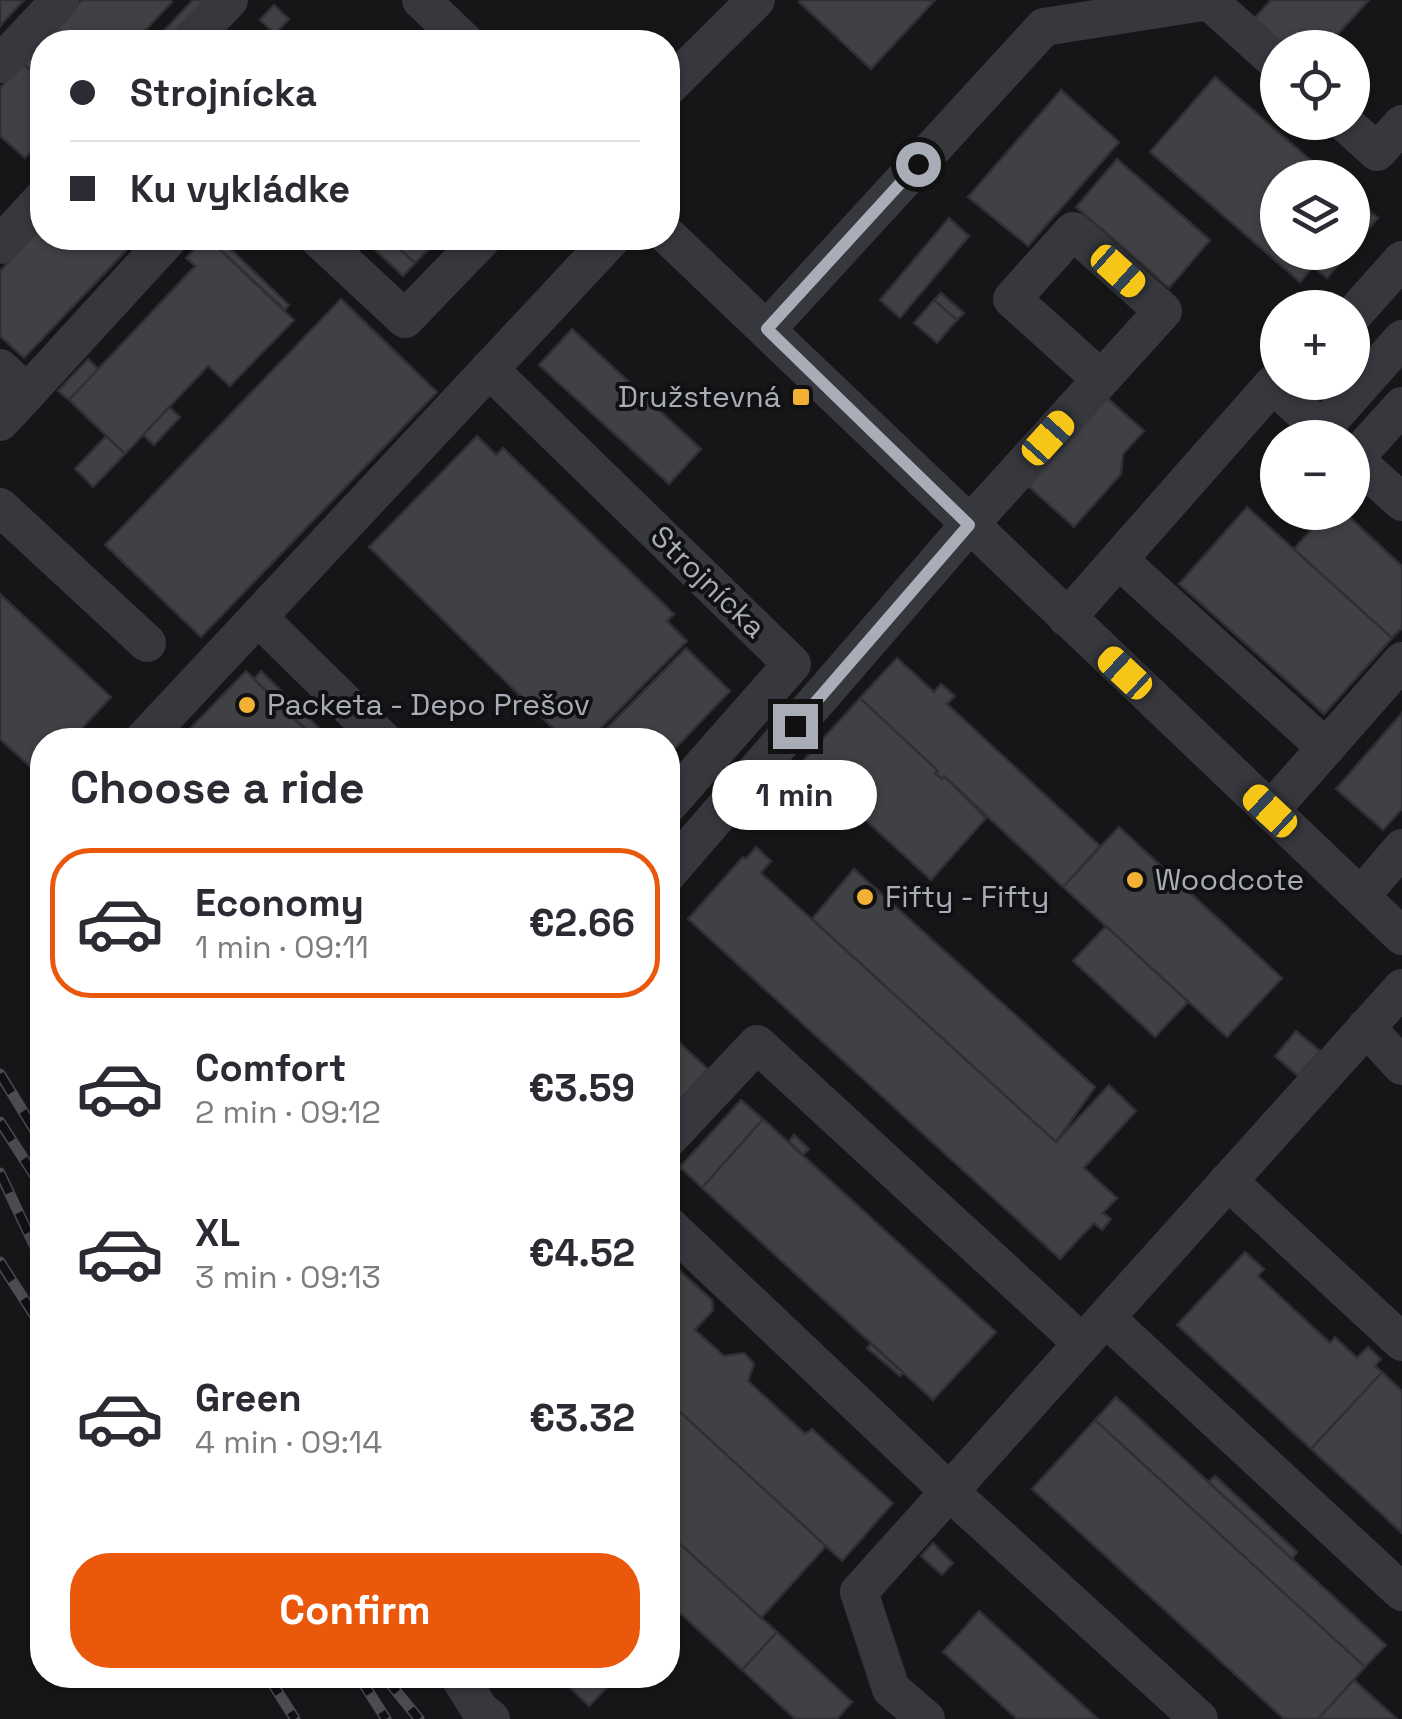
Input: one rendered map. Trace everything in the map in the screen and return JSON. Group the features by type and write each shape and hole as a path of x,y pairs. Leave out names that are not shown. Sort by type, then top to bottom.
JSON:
{"street":[{"path":"32,30 60,0"},
{"path":"201,30 229,0"},
{"path":"420,0 452,30"},
{"path":"767,329 1044,27 1209,1 1260,47"},
{"path":"680,74 737,6"},
{"path":"0,64 30,32"},
{"path":"1364,140 1377,152 1400,131"},
{"path":"0,245 30,212"},
{"path":"680,247 1402,936"},
{"path":"0,422 13,381 156,250"},
{"path":"331,250 406,320 472,250"},
{"path":"154,728 601,250"},
{"path":"1370,296 1402,260"},
{"path":"1355,420 1402,339"},
{"name":"Strojnícka","path":"489,369 792,664 680,790"},
{"path":"680,858 1101,379"},
{"path":"1067,618 1260,399"},
{"path":"1299,400 1317,420"},
{"path":"1370,426 1402,406"},
{"path":"1370,472 1401,500"},
{"path":"0,507 146,643"},
{"path":"1118,560 1326,748"},
{"path":"258,617 370,728"},
{"path":"1270,811 1402,660"},
{"path":"1361,896 1402,848"},
{"path":"926,1719 891,1688 858,1592 1402,988"},
{"path":"1366,1027 1402,1066"},
{"path":"680,1126 757,1044 1402,1592"},
{"path":"1228,1181 1402,1342"},
{"path":"680,1237 950,1492 1199,1719"},
{"path":"466,1688 491,1719"}],"building":[{"path":"0,0 24,0 0,26"},
{"path":"82,0 172,2 145,30 54,30"},
{"path":"193,0 215,0 186,30 164,30"},
{"path":"935,0 871,69 799,2"},
{"path":"1271,0 1369,0 1342,30 1266,30 1254,19"},
{"path":"274,5 289,19 279,30 271,30 260,20"},
{"path":"23,63 30,70 30,152 25,158 0,136 0,88"},
{"path":"1215,77 1260,116 1260,140 1287,140 1310,160 1260,160 1260,247 1150,152"},
{"path":"1061,90 1119,142 1028,246 968,197"},
{"path":"1117,159 1210,240 1169,288 1076,207"},
{"path":"1370,211 1378,218 1370,227"},
{"path":"949,218 969,236 900,318 880,300"},
{"path":"30,239 30,250 127,250 24,358 0,336 0,271"},
{"path":"194,250 220,250 294,320 230,386 208,366 125,454 69,400 195,266 186,258"},
{"path":"220,250 232,250 289,305 285,310"},
{"path":"375,250 401,250 415,263 403,276"},
{"path":"401,250 428,250 415,263"},
{"path":"1286,270 1310,270 1300,282"},
{"path":"1317,270 1334,270 1327,278"},
{"path":"941,293 964,313 957,320 934,300"},
{"path":"341,299 437,392 201,637 105,545"},
{"path":"934,300 957,320 937,343 914,323"},
{"path":"572,329 701,449 669,484 539,365"},
{"path":"88,359 98,369 69,400 58,391"},
{"path":"1106,397 1144,431 1123,454 1121,474 1074,527 1027,485"},
{"path":"169,407 180,417 154,445 143,435"},
{"path":"106,436 125,454 93,487 75,469"},
{"path":"477,436 496,455 503,448 674,614 667,621 687,641 601,728 553,728 369,547"},
{"path":"1247,507 1260,519 1260,530 1272,530 1392,638 1324,714 1179,584"},
{"path":"1311,530 1363,530 1402,566 1402,628 1392,638 1294,549"},
{"path":"0,594 111,697 82,728 30,728 30,767 0,739"},
{"path":"686,648 730,691 680,743 680,728 607,728"},
{"path":"897,658 934,692 941,684 955,696 947,704 1100,846 1063,887 944,776 942,779 935,773 938,771 860,698"},
{"name":"Packeta - Depo Prešov","path":"246,671 304,728 191,728"},
{"path":"261,671 319,728 305,728 254,679"},
{"path":"860,698 986,818 931,880 802,762"},
{"path":"1402,713 1402,809 1383,830 1336,789"},
{"path":"1119,827 1282,978 1227,1037 1063,887"},
{"path":"756,847 771,861 761,873 1056,1142 1109,1085 1136,1111 1084,1168 1117,1198 1103,1213 1111,1219 1102,1230 1094,1223 1060,1259 688,919"},
{"path":"854,869 1095,1087 1056,1142 812,919"},
{"path":"1106,926 1188,1002 1155,1037 1073,961"},
{"path":"1296,1031 1320,1051 1298,1076 1275,1056"},
{"path":"680,1043 708,1069 680,1100"},
{"path":"741,1100 763,1119 702,1188 680,1167"},
{"path":"763,1119 996,1332 933,1400 702,1188"},
{"path":"794,1135 809,1149 803,1155 789,1142"},
{"path":"1245,1252 1264,1269 1258,1276 1330,1343 1335,1337 1357,1358 1368,1347 1381,1359 1375,1366 1382,1372 1311,1449 1177,1325"},
{"path":"680,1271 712,1300 713,1310 695,1330 724,1356 744,1353 754,1364 748,1381 805,1434 812,1429 893,1503 842,1561 680,1412"},
{"path":"871,1344 903,1373 900,1376 867,1348"},
{"path":"1382,1372 1402,1391 1402,1533 1311,1449"},
{"path":"1116,1397 1386,1645 1365,1667 1095,1420"},
{"path":"680,1412 826,1546 761,1618 680,1544"},
{"path":"1095,1420 1365,1667 1318,1719 1284,1719 1032,1489"},
{"path":"1215,1476 1297,1552 1292,1559 1208,1482"},
{"path":"933,1543 953,1563 942,1575 921,1556"},
{"path":"680,1544 777,1632 742,1670 680,1613"},
{"path":"979,1611 1098,1719 1017,1719 943,1652"},
{"path":"777,1632 852,1702 837,1719 795,1719 742,1670"},
{"path":"1354,1680 1397,1719 1318,1719"},
{"path":"570,1688 606,1688 589,1706"}],"railway":[{"path":"0,1074 30,1123"},
{"path":"0,1122 30,1168"},
{"path":"0,1173 30,1237"},
{"path":"0,1262 30,1308"},
{"path":"275,1688 295,1719"},
{"path":"366,1688 386,1719"},
{"path":"394,1688 419,1719"}],"place":[{"name":"Družstevná","path":"801,397"},
{"name":"Packeta - Depo Prešov","path":"247,705"},
{"name":"Woodcote","path":"1135,880"},
{"name":"Fifty - Fifty","path":"865,897"}],"route":[{"path":"795,726 969,525 767,329 918,164"}]}
